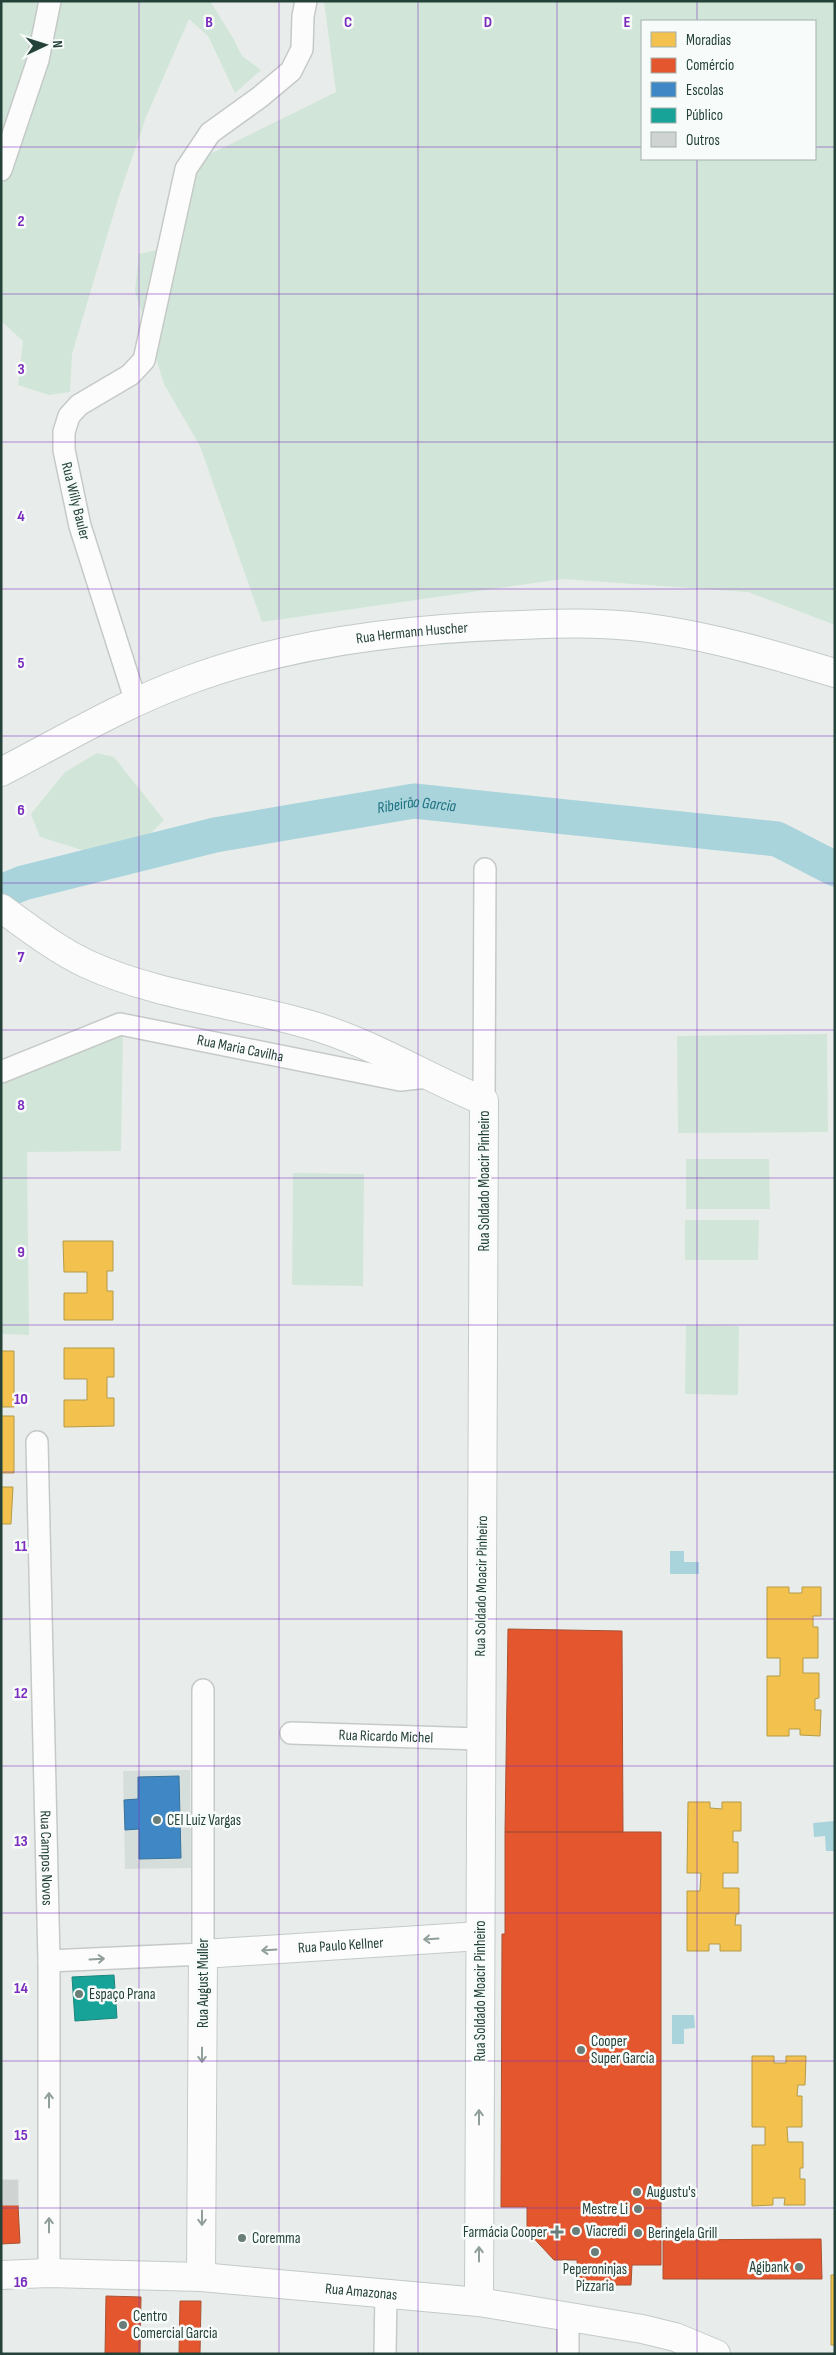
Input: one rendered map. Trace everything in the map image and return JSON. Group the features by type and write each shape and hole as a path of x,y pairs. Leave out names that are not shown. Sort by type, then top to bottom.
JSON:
{"street":[{"path":"1,170 38,60 50,1"},
{"name":"Rua Willy Bauler","path":"136,702 80,526 64,450 64,432 69,416 79,405 139,368 144,360 186,169 210,133 260,97 291,71 302,49 306,1"},
{"name":"Rua Hermann Huscher","path":"4,770 136,702 189,680 262,656 407,632 480,626 585,623 660,630 733,644 835,673"},
{"name":"Rua Soldado Moacir Pinheiro","path":"479,2302 480,1739 486,869"},
{"path":"1,908 48,941 86,964 115,975 205,1001 308,1024 354,1041 428,1077"},
{"name":"Rua Maria Cavilha","path":"1,1072 120,1024 400,1080 428,1077 484,1101"},
{"name":"Rua Campos Novos","path":"37,1442 48,1961 50,2273"},
{"name":"Rua August Muller","path":"202,1690 202,2277"},
{"name":"Rua Ricardo Michel","path":"291,1733 480,1739"},
{"name":"Rua Paulo Kellner","path":"203,1954 480,1936"},
{"path":"48,1961 203,1954"},
{"name":"Rua Amazonas","path":"1,2275 50,2273 202,2277 386,2292 479,2302 568,2318 620,2324 674,2337 716,2354"},
{"path":"386,2292 386,2354"},
{"path":"568,2318 568,2354"}],"shaded area":[{"name":"CEI Luiz Vargas","path":"190,1770 191,1868 125,1869 123,1771"}],"green space":[{"path":"1,1 210,1 242,56 261,70 235,93 208,36 189,19 146,117 118,199 72,354 70,392 49,395 18,385 23,341 1,321"},
{"path":"324,1 835,1 835,625 748,592 563,579 262,622 200,446 164,384 135,291 139,254 161,249 204,157 336,92"},
{"path":"97,753 114,757 164,820 148,836 89,852 40,837 31,814 65,772"},
{"path":"123,1029 121,1151 27,1152 29,1335 1,1334 1,1080"},
{"path":"827,1034 828,1132 678,1133 677,1036"},
{"path":"686,1159 769,1159 770,1209 686,1209"},
{"path":"293,1173 364,1174 363,1286 292,1285"},
{"path":"685,1220 759,1220 758,1260 685,1260"},
{"path":"686,1325 739,1326 738,1395 685,1394"}],"water":[{"path":"670,1551 684,1551 684,1562 699,1562 699,1574 670,1574"},
{"path":"835,1821 835,1851 826,1851 825,1836 814,1837 813,1823"},
{"path":"672,2015 694,2015 695,2028 684,2029 684,2044 672,2044"}],"building: Moradias":[{"path":"63,1241 113,1241 113,1271 107,1271 107,1291 113,1291 113,1320 64,1320 64,1293 87,1293 87,1272 64,1272"},
{"path":"64,1348 114,1348 114,1377 107,1377 107,1398 114,1398 114,1426 64,1427 64,1400 87,1400 87,1379 64,1379"},
{"path":"1,1351 14,1351 14,1407 1,1407"},
{"path":"1,1416 14,1416 14,1473 1,1473"},
{"path":"1,1487 13,1487 11,1524 1,1524"},
{"path":"767,1587 789,1587 789,1593 802,1593 802,1587 821,1587 821,1616 813,1616 813,1627 818,1627 818,1658 803,1658 803,1673 819,1673 819,1698 815,1699 815,1710 821,1710 820,1736 800,1735 800,1729 789,1729 789,1736 767,1736 767,1676 780,1676 780,1658 767,1658"},
{"path":"688,1802 710,1802 710,1808 722,1809 722,1802 741,1802 741,1831 733,1831 733,1842 738,1842 738,1873 723,1873 723,1888 739,1888 739,1914 736,1914 735,1925 741,1925 741,1951 720,1951 720,1944 709,1944 709,1951 687,1951 687,1891 700,1891 701,1873 687,1873"},
{"path":"752,2056 774,2056 774,2063 786,2063 786,2056 806,2056 805,2085 798,2085 797,2096 802,2096 802,2127 787,2127 788,2142 803,2142 803,2168 800,2168 800,2179 805,2179 805,2205 784,2205 785,2198 773,2198 773,2205 752,2206 752,2145 765,2145 765,2127 752,2127"},
{"path":"831,2275 835,2275 835,2345 831,2345"}],"building: Comércio":[{"path":"508,1629 622,1631 623,1832 505,1832"},
{"name":"Cooper Super Garcia","path":"505,1832 661,1832 661,2265 632,2265 631,2285 578,2285 577,2260 554,2260 527,2231 527,2207 501,2207 502,1934 505,1934"},
{"path":"1,2205 18,2205 20,2243 1,2244"},
{"path":"821,2239 822,2279 663,2279 663,2240"},
{"name":"Centro Comercial Garcia","path":"106,2296 141,2297 140,2354 105,2354"},
{"name":"Centro Comercial Garcia","path":"180,2301 201,2301 200,2354 179,2354"}],"building: Escolas":[{"path":"179,1776 181,1858 139,1859 139,1829 125,1830 124,1800 138,1799 138,1777"}],"building: Público":[{"path":"114,1975 117,2018 75,2021 72,1977"}],"building: Outros":[{"path":"1,2180 18,2180 18,2205 1,2205"}],"waterway":[{"name":"Ribeirão Garcia","path":"1,892 23,883 215,835 414,801 777,839 835,869"}],"place":[{"name":"CEI Luiz Vargas","path":"157,1820"},
{"name":"Espaço Prana","path":"79,1994"},
{"name":"Cooper Super Garcia","path":"581,2050"},
{"name":"Augustu's","path":"637,2192"},
{"name":"Mestre Li","path":"638,2209"},
{"name":"Viacredi","path":"576,2231"},
{"name":"Farmácia Cooper","path":"557,2232"},
{"name":"Beringela Grill","path":"638,2233"},
{"name":"Coremma","path":"242,2238"},
{"name":"Peperoninjas Pizzaria","path":"595,2252"},
{"name":"Agibank","path":"799,2267"},
{"name":"Centro Comercial Garcia","path":"123,2325"}]}
